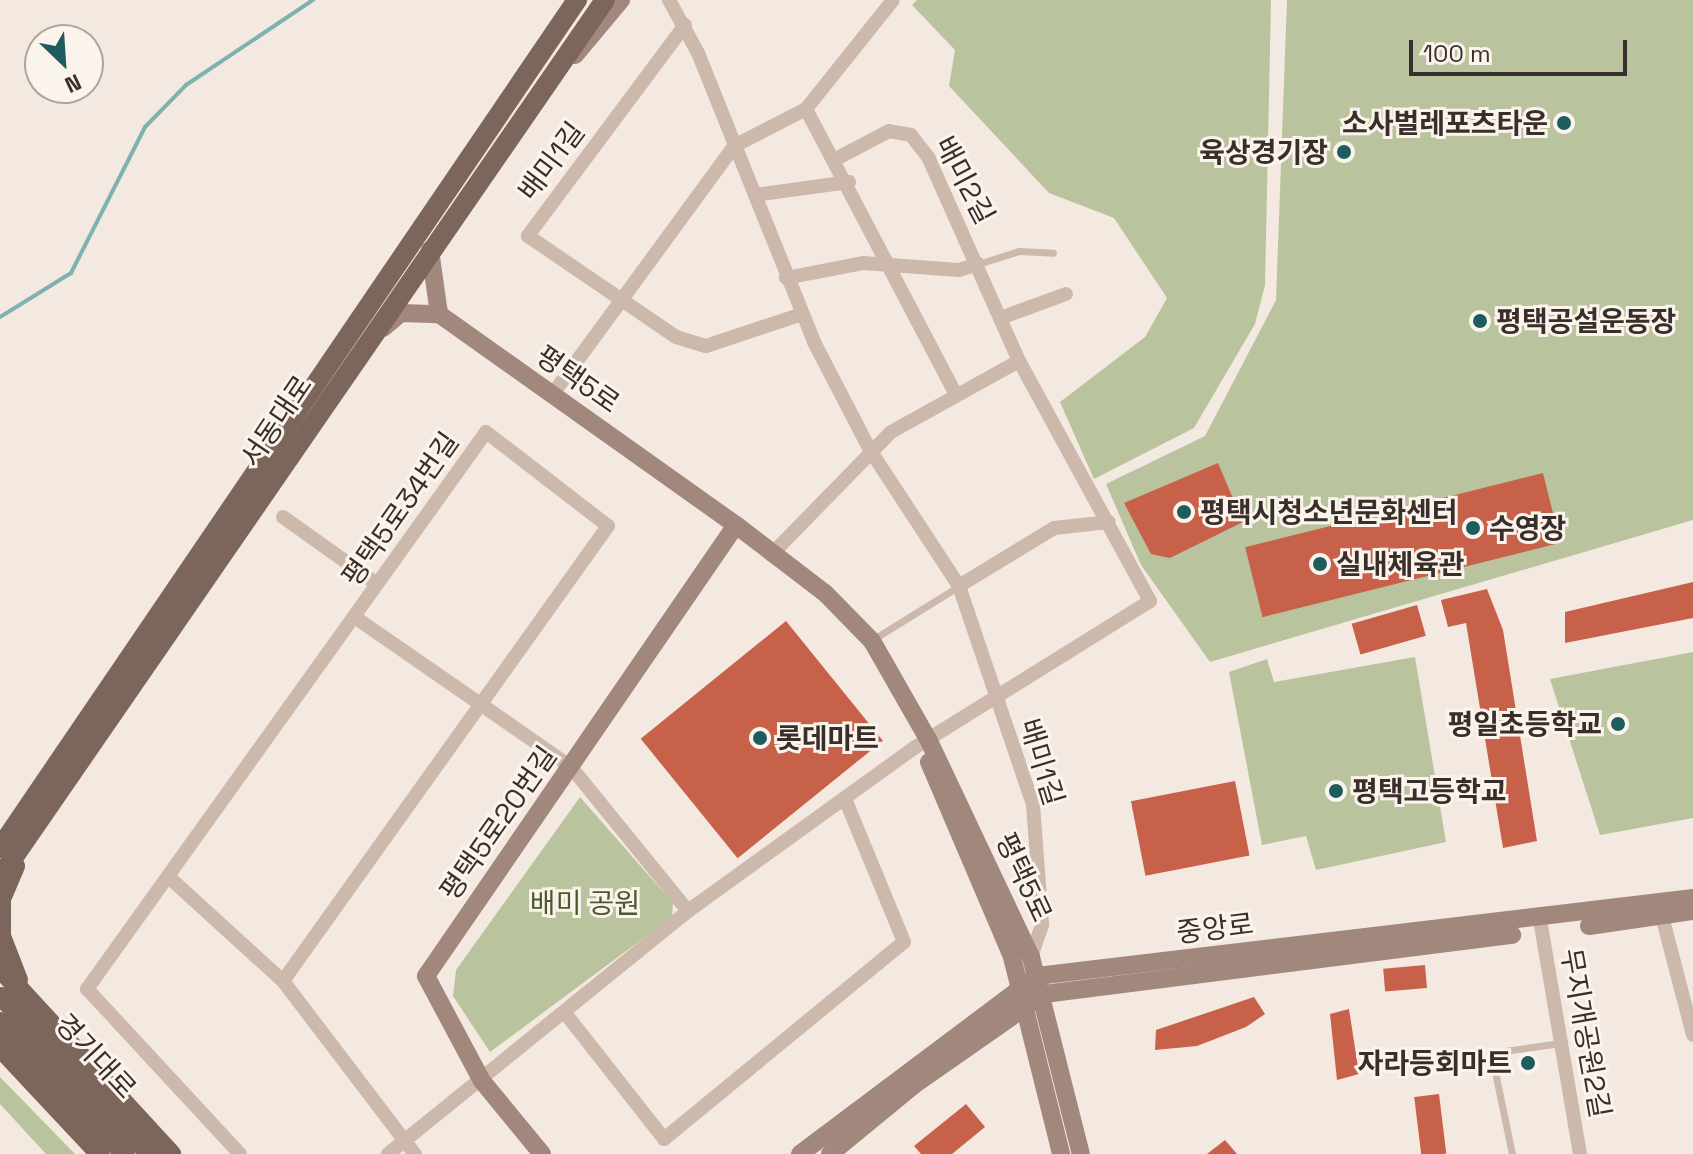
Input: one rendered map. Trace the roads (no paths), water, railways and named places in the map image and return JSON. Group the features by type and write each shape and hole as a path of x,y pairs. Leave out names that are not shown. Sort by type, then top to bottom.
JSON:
{"main road":[{"name":"서동대로","path":"0,848 577,0"},
{"name":"서동대로","path":"0,877 362,345 605,0"},
{"path":"0,822 38,796"},
{"path":"28,834 1,899 6,983 171,1154"},
{"name":"경기대로","path":"6,983 150,1154"},
{"name":"경기대로","path":"0,1022 125,1154"},
{"path":"0,1047 100,1154"}],"street":[{"path":"540,92 621,0"},
{"path":"552,395 734,146 806,109 893,0"},
{"name":"배미1길","path":"674,2 802,314 870,450 959,586 994,699 1033,805 1042,925 1031,957"},
{"name":"배미1길","path":"685,25 528,236 676,337 706,346 802,314"},
{"path":"806,109 849,182 955,393"},
{"name":"배미2길","path":"836,159 889,131 911,135 978,264 1019,361 1150,601 994,699"},
{"path":"755,195 849,182"},
{"path":"362,345 401,313 439,314 431,249"},
{"name":"배미2길","path":"786,278 863,263 894,269 978,264"},
{"path":"1003,317 1066,294"},
{"name":"평택5로","path":"439,314 736,525 771,555 825,593 872,641 928,739 1031,957 1027,987 1044,994 1081,1154"},
{"path":"771,555 870,450 955,393 1019,361"},
{"name":"평택5로34번길","path":"240,1154 87,989 172,880 486,432 608,526 283,981"},
{"path":"283,517 377,584"},
{"path":"959,586 1054,528 1109,522"},
{"name":"평택5로20번길","path":"542,1154 482,1081 426,976 736,525"},
{"path":"356,618 571,767 688,911"},
{"path":"388,1154 482,1081 688,911 928,739 994,699"},
{"path":"928,739 929,769 1027,987 1061,1154"},
{"path":"565,1013 664,1139 904,942 845,799"},
{"path":"172,880 283,981 415,1154"},
{"name":"중앙로","path":"1044,994 1541,926 1693,898"},
{"name":"중앙로","path":"1027,987 1693,911"},
{"path":"1662,916 1693,1035"},
{"name":"무지개공원2길","path":"1541,926 1565,1042 1580,1154"},
{"path":"800,1154 1027,987"},
{"path":"830,1154 1027,987"}],"lane":[{"name":"배미2길","path":"978,264 1019,251 1053,253"},
{"path":"872,641 959,586"},
{"path":"1512,1154 1491,1053 1565,1042"}],"waterway":[{"path":"0,317 71,273 145,127 186,85 313,0"}],"place":[{"name":"소사벌레포츠타운","path":"1564,123"},
{"name":"육상경기장","path":"1344,152"},
{"name":"평택공설운동장","path":"1480,321"},
{"name":"평택시청소년문화센터","path":"1184,512"},
{"name":"수영장","path":"1473,528"},
{"name":"실내체육관","path":"1320,564"},
{"name":"평일초등학교","path":"1618,724"},
{"name":"롯데마트","path":"760,738"},
{"name":"평택고등학교","path":"1336,791"},
{"name":"자라등회마트","path":"1528,1063"}],"park label":[{"name":"배미 공원","path":"585,903"}]}
